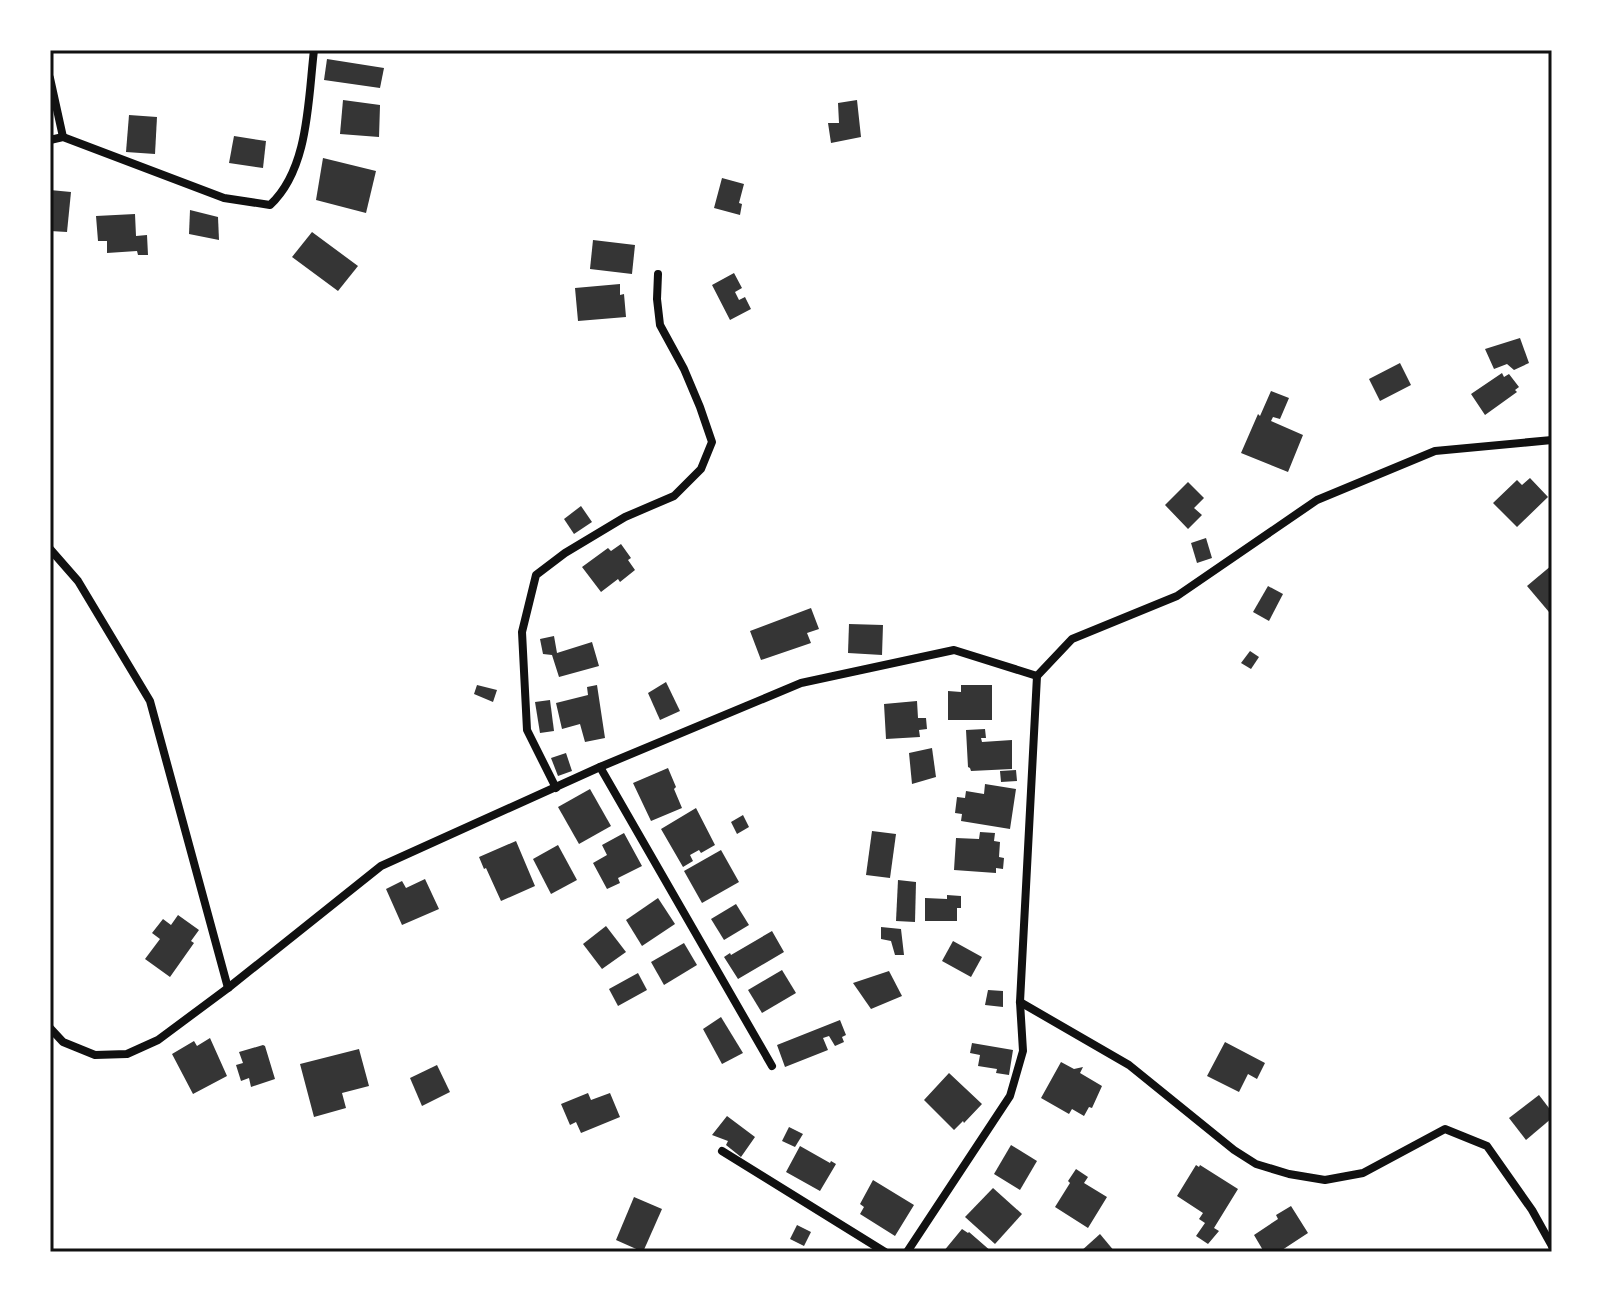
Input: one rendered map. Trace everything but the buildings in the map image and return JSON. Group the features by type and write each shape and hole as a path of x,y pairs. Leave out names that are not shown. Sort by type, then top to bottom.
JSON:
{"street":[{"path":"50,140 63,137 224,198 270,205 281,195 303,143 314,50"},
{"path":"50,78 63,137"},
{"path":"556,788 527,730 522,632 536,575 565,553 625,517 674,496 701,469 712,442 684,369 660,325 658,274"},
{"path":"907,1252 1010,1096 1023,1051 1020,1002 1037,676 1072,639 1177,596 1317,500 1435,451 1552,440"},
{"path":"50,549 78,581 150,701 228,988"},
{"path":"50,1028 63,1042 95,1055 127,1054 158,1040 381,866 600,767 801,683 954,650 1037,676"},
{"path":"600,767 772,1066"},
{"path":"1020,1002 1129,1065 1234,1150 1256,1164 1325,1180 1363,1173 1445,1129 1487,1146 1532,1210 1552,1246"},
{"path":"722,1151 885,1252"}]}
